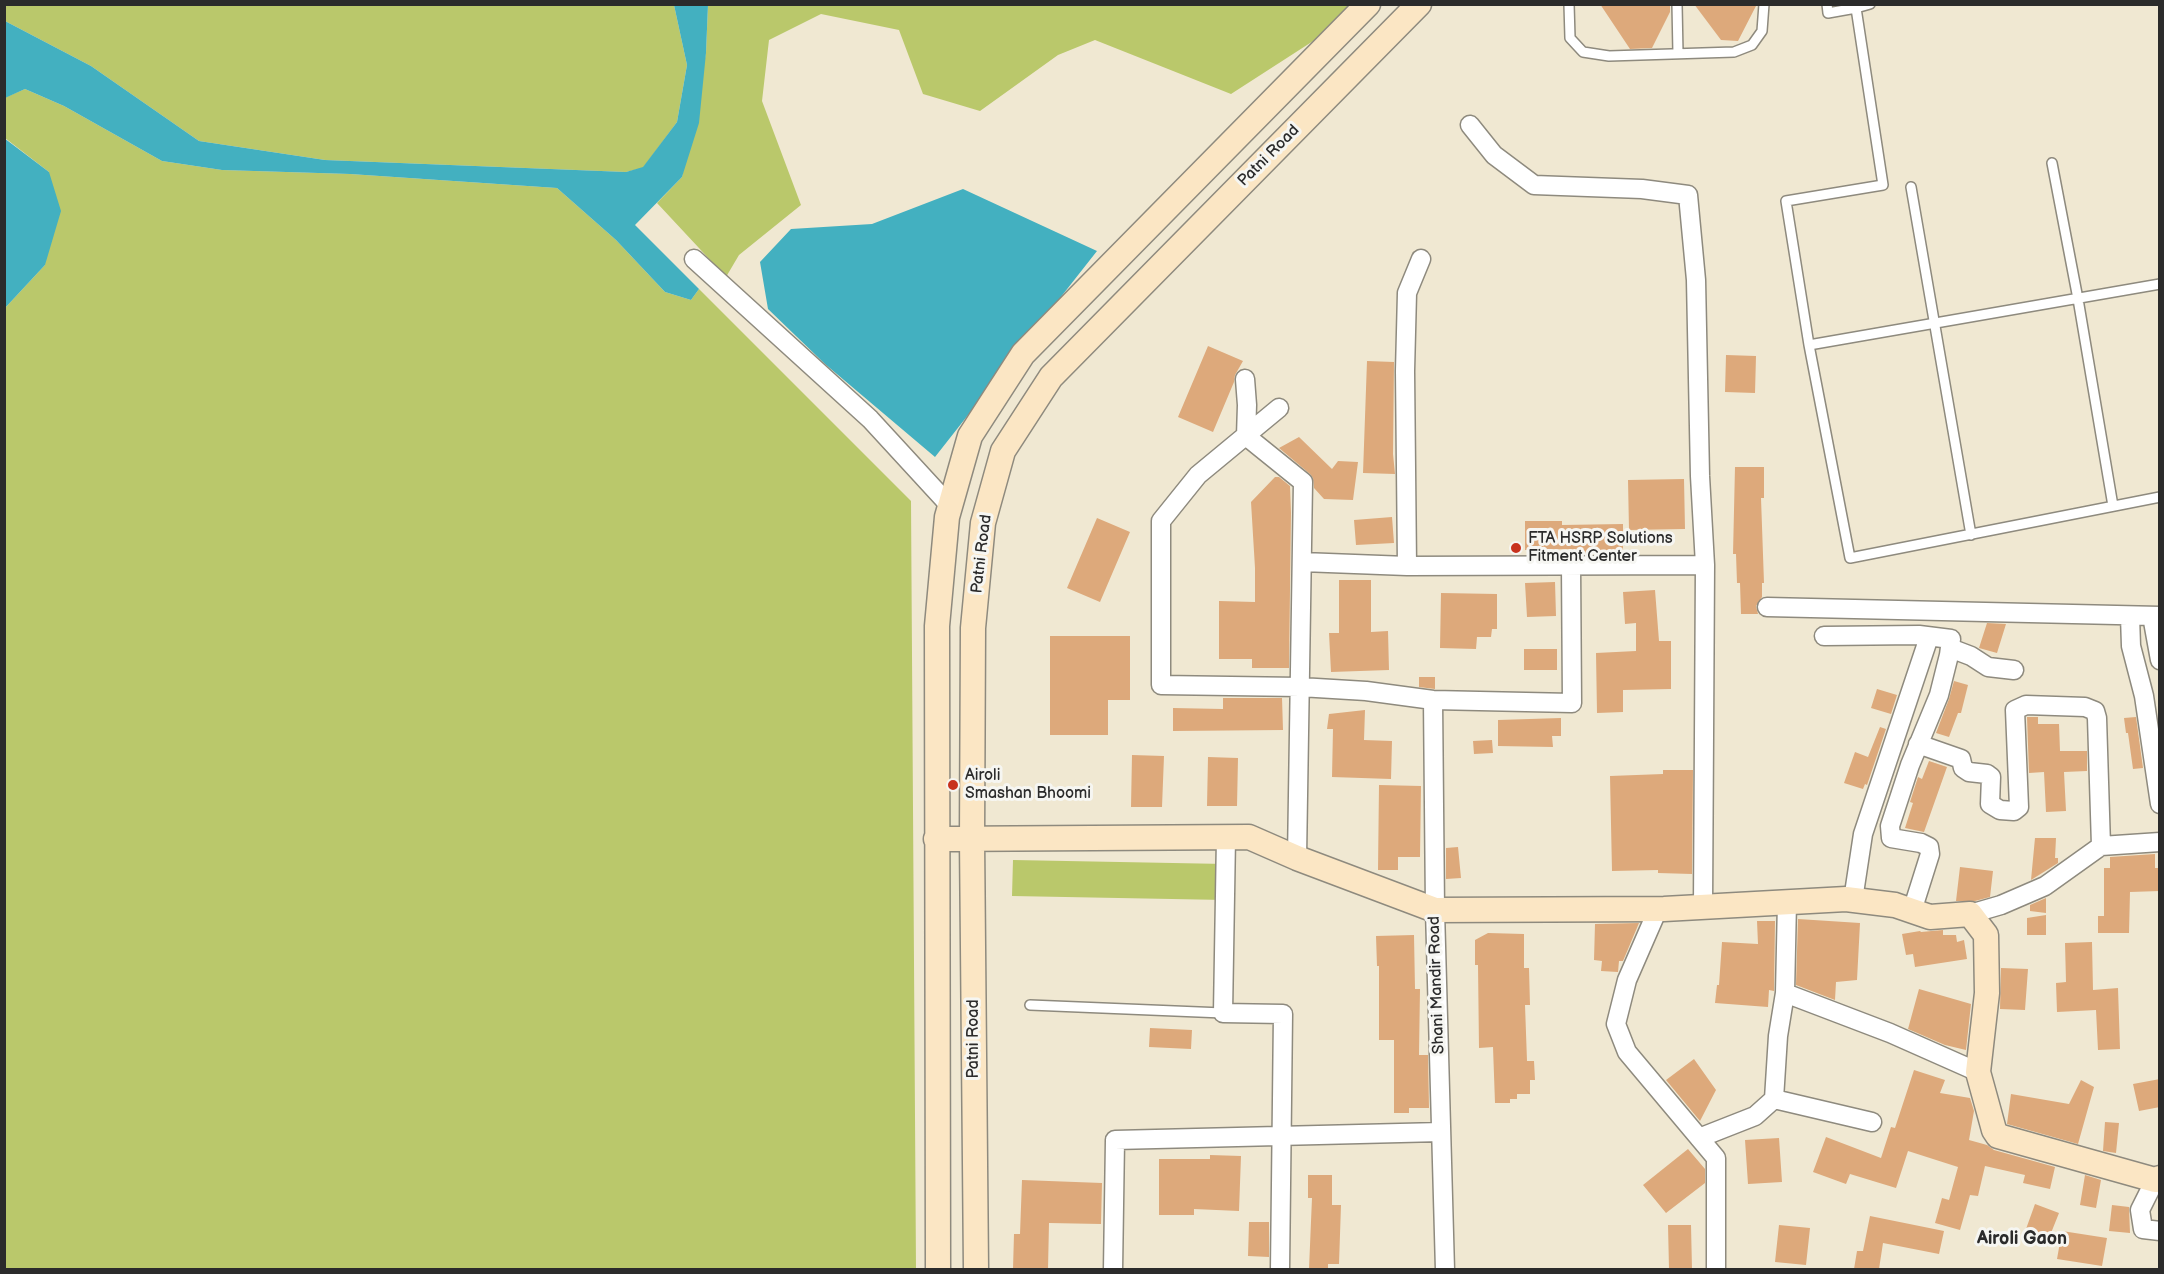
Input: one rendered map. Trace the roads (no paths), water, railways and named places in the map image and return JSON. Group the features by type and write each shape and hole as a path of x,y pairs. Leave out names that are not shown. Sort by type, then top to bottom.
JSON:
{"main road":[{"path":"938,1269 937,626 947,517 970,436 1023,354 1368,4"},
{"name":"Patni Road","path":"976,1269 972,839 973,628 983,523 1004,451 1051,377 1419,4"},
{"path":"936,839 1249,837 1297,858 1435,910 1658,909 1853,900 1895,905 1930,917 1970,914 1986,935 1987,993 1978,1072 1994,1130 1998,1136 2157,1179"}],"street":[{"path":"1470,124 1494,155 1534,185 1642,189 1688,195 1696,280 1700,476 1705,565 1702,906"},
{"path":"694,259 870,418 950,506"},
{"path":"1407,566 1405,371 1407,293 1421,259"},
{"path":"1245,379 1246,436"},
{"path":"1279,408 1198,475 1161,521 1161,685 1300,687 1366,690 1433,700 1572,703 1571,565"},
{"path":"1246,436 1303,482 1297,858"},
{"path":"1302,562 1407,566 1705,565"},
{"path":"1767,607 2156,616 2160,660"},
{"path":"2130,616 2133,654 2152,695 2160,804"},
{"path":"1824,636 1951,639 1939,695 1918,744 1890,825 1892,838 1921,843 1929,847 1930,854 1912,911"},
{"path":"1853,900 1863,834 1929,637"},
{"path":"1950,648 1971,656 1988,668 2014,670"},
{"name":"Shani Mandir Road","path":"1433,700 1435,910 1445,1269"},
{"path":"1918,744 1961,759 1963,768 1969,772 1987,774 1991,777 1990,804 2000,810 2014,811 2019,807 2015,710 2026,705 2085,707 2095,711 2101,846"},
{"path":"1226,837 1223,1013 1283,1014 1280,1269"},
{"path":"1970,914 2001,905 2045,886 2101,846 2160,842"},
{"path":"1699,1138 1755,1116 1774,1099 1778,1036 1785,993 1787,902"},
{"path":"1658,909 1627,980 1616,1024 1627,1052 1716,1158 1716,1269"},
{"path":"1785,993 1890,1033 1978,1072"},
{"path":"1774,1099 1872,1122"},
{"path":"1113,1269 1115,1140 1441,1132"},
{"path":"2157,1179 2140,1210 2143,1229 2160,1231"}],"lane":[{"path":"1569,4 1570,38 1583,52 1609,56 1734,52 1752,45 1762,32 1764,4"},
{"path":"1677,4 1678,54"},
{"path":"1827,4 1828,13 1870,4"},
{"path":"1856,8 1883,185 1786,201 1809,345 1850,558 2160,497"},
{"path":"2052,163 2078,298 2113,506"},
{"path":"1911,187 1971,535"},
{"path":"1809,345 1935,325 2160,284"},
{"path":"1030,1005 1223,1013"}],"water":[{"path":"674,5 708,5 699,123 682,177 635,225 699,289 691,300 665,292 616,240 557,188 350,174 222,170 162,161 64,106 25,89 5,98 5,21 91,66 199,141 325,160 626,172 643,167 677,122 687,65"},
{"path":"4,138 49,172 61,211 45,265 5,308"},
{"path":"963,189 1097,251 935,457 825,364 768,309 760,262 791,229 872,224"}],"place":[{"name":"FTA HSRP Solutions Fitment Center","path":"1516,548"},
{"name":"Airoli Smashan Bhoomi","path":"953,785"}],"district":[{"name":"Airoli Gaon","path":"2022,1239"}]}
